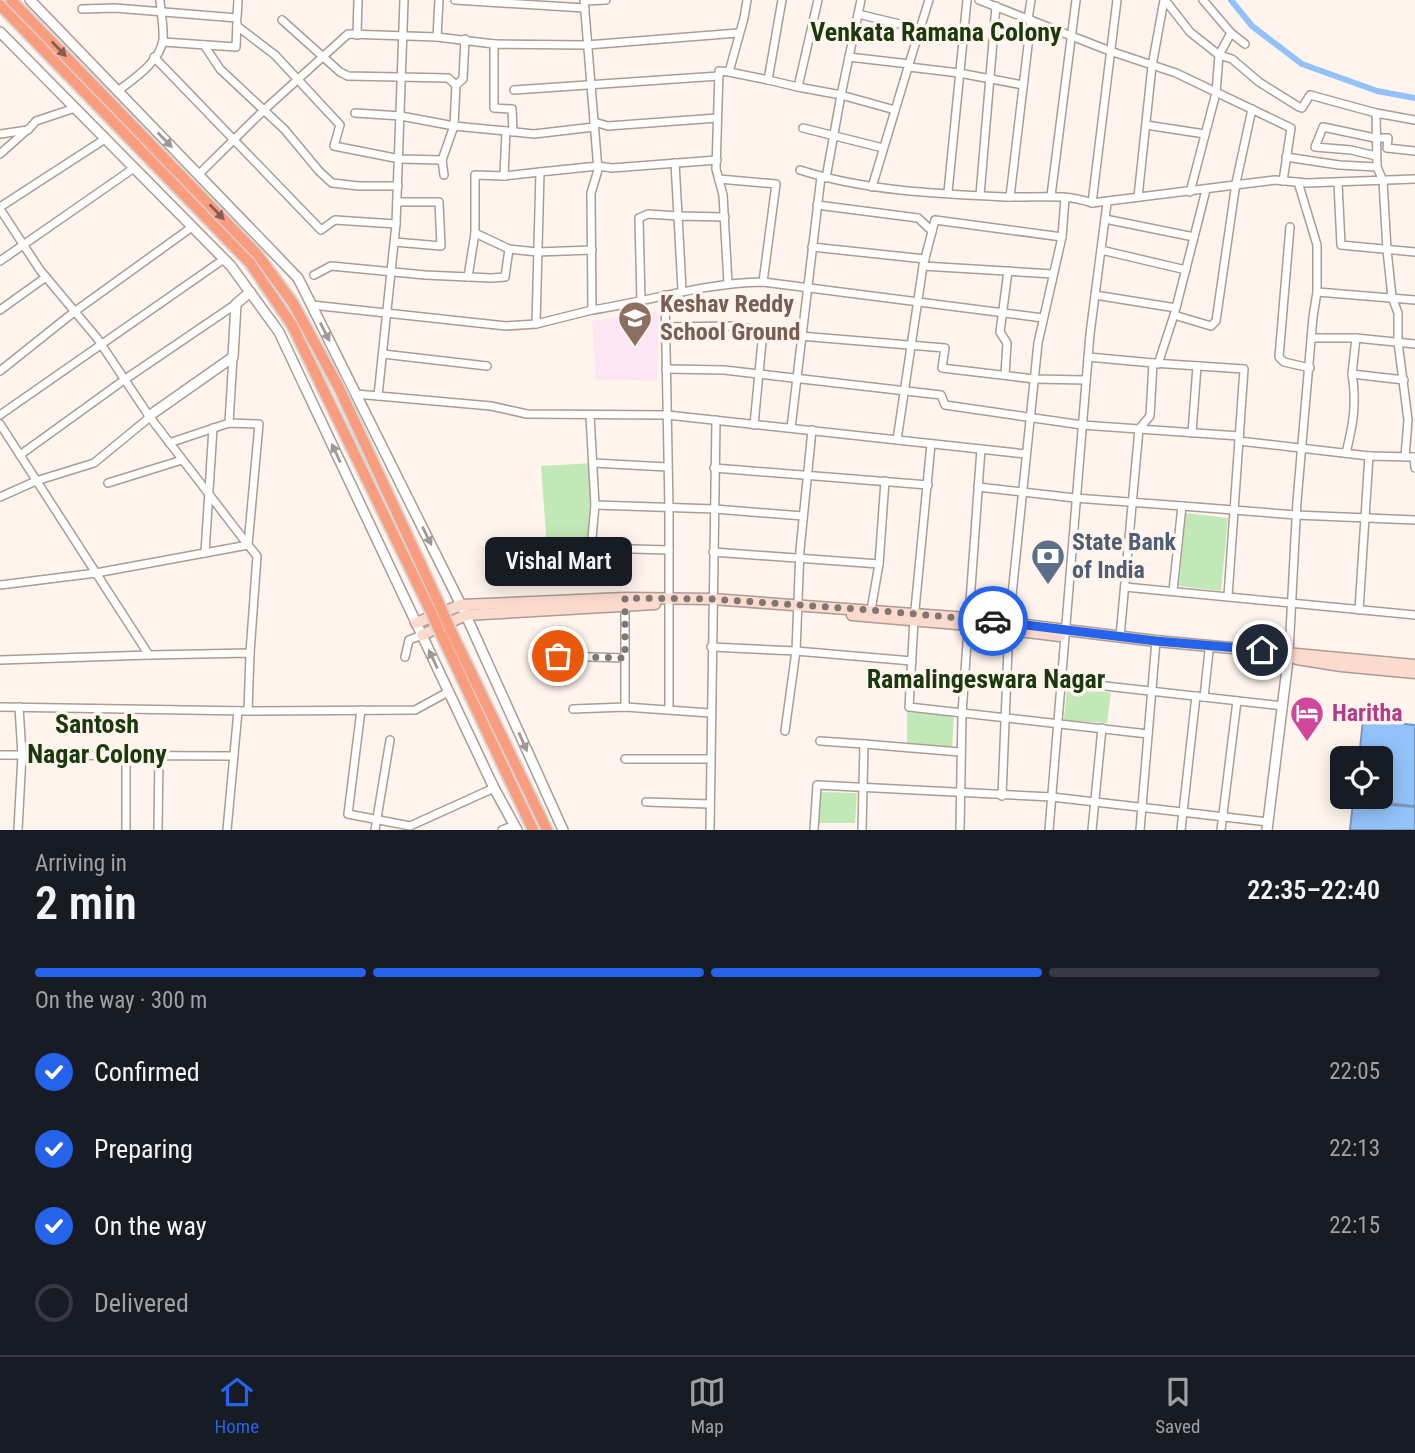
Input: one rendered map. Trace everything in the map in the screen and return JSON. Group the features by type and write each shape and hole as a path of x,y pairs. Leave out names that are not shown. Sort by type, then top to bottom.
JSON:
{"highway":[{"path":"11,0 104,103"},
{"path":"0,5 257,254 293,303 339,388 533,830"},
{"path":"444,629 547,830"}],"main road":[{"path":"416,623 461,605 668,601 871,610 915,617"},
{"path":"422,635 466,615 625,602"},
{"path":"796,607 968,621 1209,651 1289,655 1341,666 1415,673"},
{"path":"1064,633 1121,637 1155,644 1415,665"}],"street":[{"path":"30,0 298,278 466,615 563,830"},
{"path":"118,91 141,74 163,42 160,0"},
{"path":"163,42 236,47 238,0"},
{"path":"357,35 358,0"},
{"path":"378,396 395,242 404,0"},
{"path":"437,37 439,0"},
{"path":"455,0 584,3 606,0"},
{"path":"729,72 747,0"},
{"path":"768,80 782,0"},
{"path":"799,87 818,0"},
{"path":"791,428 817,205 834,136 861,0"},
{"path":"872,187 929,0"},
{"path":"948,192 967,0"},
{"path":"979,0 1000,5 1030,20 1176,74 1291,128 1283,181"},
{"path":"1010,197 1031,0"},
{"path":"1051,196 1076,0"},
{"path":"1092,203 1117,0"},
{"path":"1164,0 1190,32 1219,55 1232,60 1259,82 1299,107 1302,108 1310,95 1376,113 1415,120"},
{"path":"1138,197 1152,66 1164,0"},
{"path":"1203,0 1231,33 1245,44"},
{"path":"584,3 598,166 591,193 592,310"},
{"path":"980,195 1000,5"},
{"path":"82,9 160,11 237,22 275,55 340,125 334,146 400,159 442,160"},
{"path":"858,14 920,29"},
{"path":"282,20 340,72 348,76 448,78 456,85"},
{"path":"0,32 224,259 279,332 515,828 502,830"},
{"path":"198,174 348,34 402,38 437,37 494,44 587,45 738,33"},
{"path":"1189,192 1216,93 1219,55 1231,33"},
{"path":"444,175 442,160 454,125 456,85 463,79 466,39"},
{"path":"494,44 494,107 512,109 505,176"},
{"path":"204,45 220,69 285,130 332,183 398,186"},
{"path":"155,57 321,230 335,220 396,224"},
{"path":"849,57 1023,85"},
{"path":"728,283 723,195 716,160 719,71 841,95 895,110"},
{"path":"514,90 719,76"},
{"path":"0,154 36,121 75,108"},
{"path":"1095,295 1175,311 1211,326 1216,320 1236,183 1252,109"},
{"path":"355,113 401,116 534,134 594,125 717,118"},
{"path":"1376,113 1377,167 1383,181 1387,250 1392,297 1398,313 1398,342 1408,420 1405,457"},
{"path":"1146,125 1205,134"},
{"path":"1376,156 1351,150 1315,147 1323,127 1375,138 1388,138 1387,148 1415,151"},
{"path":"803,128 884,148"},
{"path":"0,134 28,130"},
{"path":"104,139 0,208 46,277 97,338 100,347 149,417 257,556 248,711"},
{"path":"1286,158 1377,167"},
{"path":"468,277 475,233 475,175 505,176 598,166 612,168 716,160"},
{"path":"676,163 682,290"},
{"path":"0,261 134,168"},
{"path":"800,170 824,178 872,187 1010,197 1051,196 1092,203 1206,190 1236,183 1338,183 1415,179"},
{"path":"536,324 540,172"},
{"path":"719,179 776,184 763,282"},
{"path":"814,830 817,785 1052,797 1223,816 1267,826 1289,655 1296,515 1317,292 1317,245 1298,182"},
{"path":"1338,183 1341,245 1415,252"},
{"path":"1121,637 1139,429 1150,416 1156,363 1175,311 1206,190"},
{"path":"1002,796 1009,627 1026,454 1038,343 1062,237 1065,198"},
{"path":"395,242 442,246 439,202 397,202"},
{"path":"1049,830 1088,357 1107,203"},
{"path":"817,205 918,218 932,231"},
{"path":"641,302 639,218 648,214 724,217"},
{"path":"1105,219 1194,237"},
{"path":"897,440 917,302 935,220 1062,237"},
{"path":"0,371 74,312 192,227"},
{"path":"1290,227 1279,358 1284,362 1310,368"},
{"path":"475,233 509,249 537,252 592,250"},
{"path":"812,247 924,262 1053,274"},
{"path":"314,275 331,266 468,277 505,277 509,249"},
{"path":"1101,250 1186,270"},
{"path":"0,415 224,259"},
{"path":"1005,375 1007,343 1000,332 1008,271"},
{"path":"0,310 46,277"},
{"path":"312,305 506,327 536,324 592,310 641,302 682,290 728,283 763,282 1043,318"},
{"path":"20,455 250,292"},
{"path":"1317,292 1415,300"},
{"path":"665,295 669,710"},
{"path":"229,423 236,304"},
{"path":"665,327 733,327 800,336 945,348 942,368 1034,379 1086,380"},
{"path":"754,425 763,331"},
{"path":"1312,338 1356,338 1415,344"},
{"path":"1346,453 1356,396 1352,374 1356,338"},
{"path":"383,354 487,366"},
{"path":"0,497 36,481 94,463 149,417 233,357"},
{"path":"1088,357 1244,369 1228,596"},
{"path":"1192,433 1196,366"},
{"path":"666,369 724,370 904,389 942,395 945,405 1082,425 1239,438 1369,456 1415,457 1415,468"},
{"path":"1352,374 1404,380"},
{"path":"356,394 491,406 527,414 667,415 1026,454"},
{"path":"590,416 595,505 592,538 595,548 668,550"},
{"path":"710,830 716,420"},
{"path":"169,443 229,423 258,424 248,545"},
{"path":"0,424 149,655"},
{"path":"205,553 213,428"},
{"path":"785,731 796,651 796,607 812,430"},
{"path":"931,444 909,707 1148,734"},
{"path":"960,830 962,713 981,449"},
{"path":"1359,610 1369,456"},
{"path":"108,483 182,460"},
{"path":"593,463 667,467"},
{"path":"714,468 928,485"},
{"path":"871,610 879,564 885,481"},
{"path":"978,487 1234,511 1415,520"},
{"path":"595,505 715,509 803,516"},
{"path":"1173,591 1182,506"},
{"path":"0,585 96,573 248,545"},
{"path":"713,552 879,564"},
{"path":"1125,587 1415,615"},
{"path":"625,602 625,707"},
{"path":"405,657 409,640 422,635"},
{"path":"1140,830 1155,644"},
{"path":"711,647 912,661"},
{"path":"1181,830 1209,651"},
{"path":"0,660 250,653"},
{"path":"558,656 625,658"},
{"path":"1061,681 1283,706"},
{"path":"0,707 238,711 415,710 448,692"},
{"path":"1221,830 1237,701"},
{"path":"18,830 22,755 19,707"},
{"path":"573,709 625,707 710,713"},
{"path":"361,710 348,814 407,827 494,788"},
{"path":"227,830 238,711"},
{"path":"1092,830 1102,729"},
{"path":"375,830 390,740"},
{"path":"820,741 960,752"},
{"path":"862,830 864,744"},
{"path":"0,755 234,756"},
{"path":"125,830 126,755"},
{"path":"159,755 159,830"},
{"path":"625,759 710,759"},
{"path":"646,803 710,804"}],"shaded area":[{"path":"659,311 657,381 596,380 592,321"}],"green space":[{"path":"593,463 587,546 547,548 541,466"},
{"path":"1186,513 1228,518 1221,591 1179,586"},
{"path":"1067,686 1111,693 1107,723 1064,720"},
{"path":"907,712 954,715 952,749 907,745"},
{"path":"820,792 857,793 855,823 819,823"}],"water":[{"path":"1363,720 1415,725 1415,806 1393,804 1393,746 1360,746"},
{"path":"1393,805 1415,807 1415,830 1350,830 1352,809 1393,809"}],"waterway":[{"path":"1231,0 1252,26 1302,64 1377,91 1415,98"}],"way so far":[{"path":"558,656 625,658 625,598 712,599 993,621"}],"place":[{"name":"Keshav Reddy School Ground","path":"635,348"},
{"name":"State Bank of India","path":"1048,586"},
{"name":"Vishal Mart","path":"558,656"},
{"name":"Haritha","path":"1307,743"}],"district":[{"name":"Venkata Ramana Colony","path":"936,32"},
{"name":"Ramalingeswara Nagar","path":"986,679"},
{"name":"Santosh Nagar Colony","path":"97,739"}],"route":[{"path":"993,621 1156,641 1262,650"}]}
